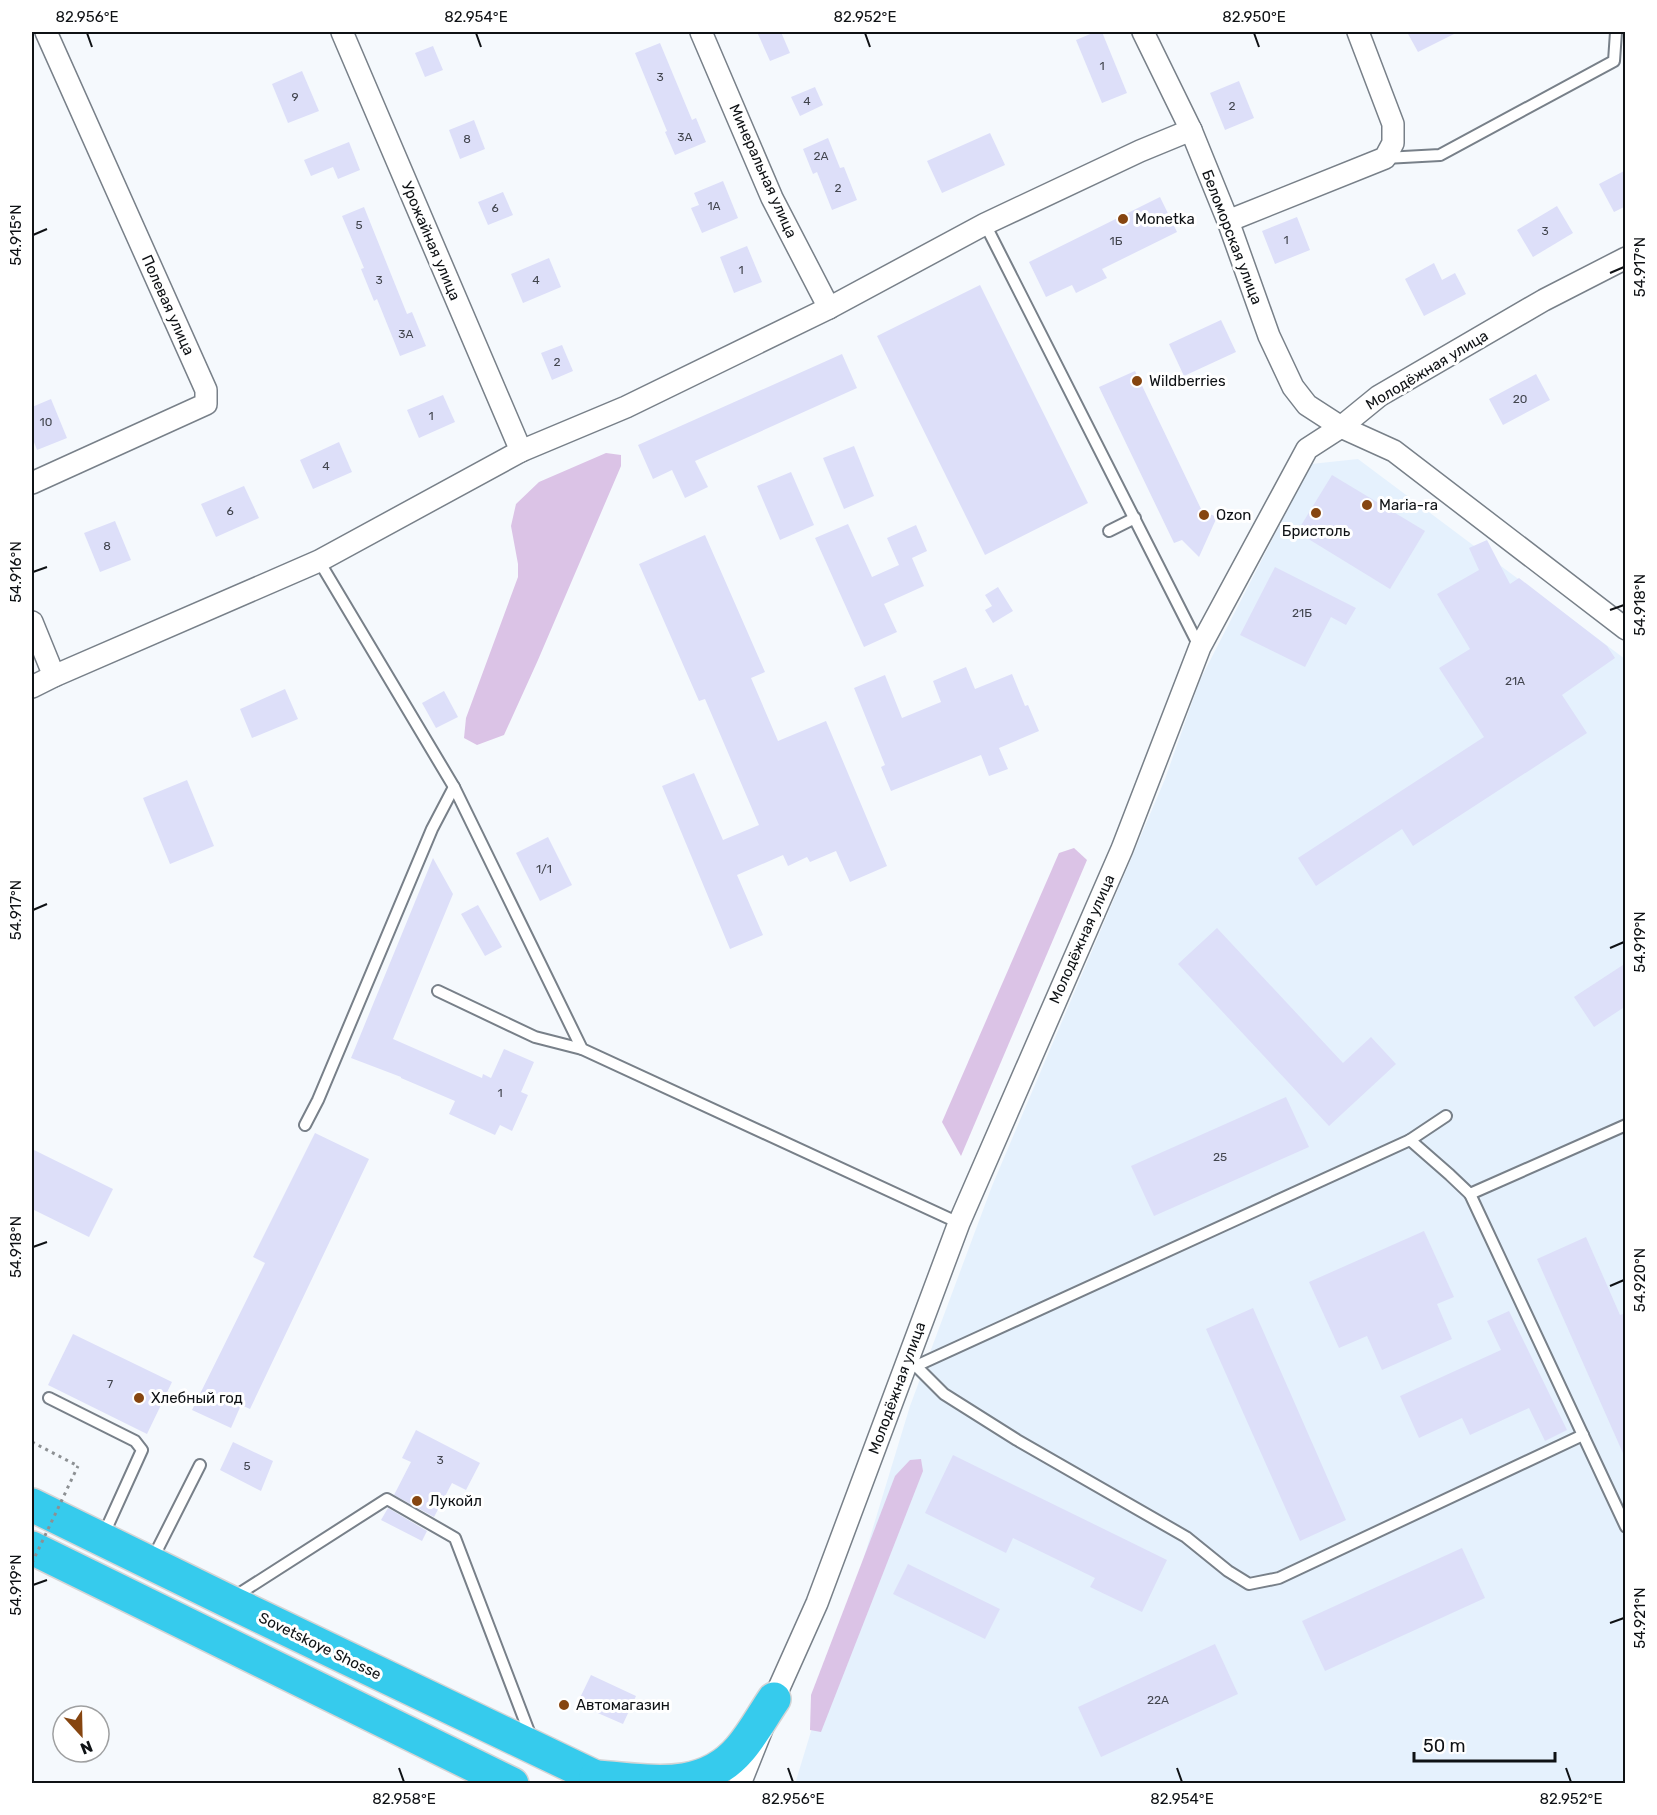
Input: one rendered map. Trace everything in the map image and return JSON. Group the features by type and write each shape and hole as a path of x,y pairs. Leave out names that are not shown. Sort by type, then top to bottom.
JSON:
{"highway":[{"name":"Sovetskoye Shosse","path":"32,1505 603,1780"},
{"path":"32,1548 512,1784"},
{"path":"603,1780 670,1782 696,1778 720,1767 740,1750 774,1699"}],"street":[{"name":"Полевая улица","path":"32,483 206,404 206,390 46,32"},
{"name":"Урожайная улица","path":"342,32 520,451"},
{"name":"Минеральная улица","path":"701,32 772,198 829,308"},
{"name":"Беломорская улица","path":"1143,32 1191,130 1228,221 1269,336 1293,387 1307,405 1341,427 1394,451 1625,629"},
{"path":"1228,221 1385,158 1394,143 1393,124 1358,32"},
{"path":"32,687 319,561 520,451 626,407 829,308 985,224 1140,151 1191,130"},
{"name":"Молодёжная улица","path":"740,1784 774,1699 817,1603 910,1367 959,1222 1122,849 1200,647 1307,449 1341,427 1379,396 1544,300 1626,258"},
{"path":"32,622 54,676"}],"lane":[{"path":"1385,158 1440,155 1614,61 1616,32"},
{"path":"985,224 1200,647"},
{"path":"1109,531 1135,518"},
{"path":"319,561 454,787 582,1048"},
{"path":"305,1125 318,1100 432,829 454,787"},
{"path":"438,991 535,1038 582,1048 959,1222"},
{"path":"1446,1116 1410,1140 910,1367 944,1394 1017,1440 1186,1537 1228,1571 1249,1584 1279,1578 1582,1436"},
{"path":"1470,1194 1626,1125"},
{"path":"1410,1140 1470,1194 1626,1527"},
{"path":"49,1398 135,1441 142,1450 102,1539"},
{"path":"151,1563 200,1465"},
{"path":"228,1601 387,1499 455,1538 535,1749"}],"path":[{"path":"32,1442 78,1466 32,1563"}],"shaded area":[{"path":"606,453 621,455 621,466 538,660 504,735 477,745 464,738 466,718 518,577 511,526 516,504 539,482"},
{"path":"1358,459 1625,659 1625,1783 795,1784 910,1406 992,1186 1165,779 1200,680 1311,464"},
{"path":"1074,848 1087,860 961,1156 942,1122 1059,853"},
{"path":"921,1459 923,1471 821,1732 810,1730 811,1695 895,1476 910,1460"}],"building":[{"path":"757,32 781,32 790,53 770,61"},
{"path":"1095,32 1102,32 1127,93 1102,103 1076,40"},
{"path":"1407,32 1458,32 1418,52"},
{"path":"660,43 692,120 696,118 706,142 675,155 635,53"},
{"path":"433,46 443,70 425,77 415,53"},
{"path":"302,71 319,111 288,123 272,84"},
{"path":"1239,81 1254,118 1225,130 1210,93"},
{"path":"815,87 823,105 800,116 791,97"},
{"path":"474,120 485,149 460,159 449,130"},
{"path":"990,133 1005,165 942,193 927,161"},
{"path":"828,138 840,168 844,167 857,200 832,210 817,172 813,174 803,149"},
{"path":"349,142 360,170 338,179 333,167 311,176 304,160"},
{"path":"1626,170 1626,206 1614,212 1599,184"},
{"path":"723,181 738,218 702,233 691,208 699,205 694,193"},
{"path":"503,192 513,215 488,225 478,202"},
{"path":"1160,197 1177,232 1102,269 1107,278 1076,293 1072,285 1046,297 1029,262"},
{"path":"1557,206 1573,233 1533,257 1517,230"},
{"path":"364,207 407,314 412,312 426,346 400,356 377,299 374,301 361,269 364,268 342,216"},
{"path":"1297,217 1310,250 1275,264 1262,231"},
{"path":"747,246 762,282 734,293 720,257"},
{"path":"549,258 561,287 523,303 511,274"},
{"path":"1434,263 1442,280 1455,273 1466,294 1424,316 1405,279"},
{"path":"980,285 1088,503 985,555 877,336"},
{"path":"1221,320 1236,352 1184,376 1169,344"},
{"path":"562,345 573,371 552,380 541,353"},
{"path":"842,354 857,388 695,461 708,487 685,498 672,470 653,479 638,445"},
{"path":"1135,371 1202,511 1217,517 1199,557 1182,540 1174,543 1099,387"},
{"path":"1536,374 1550,400 1503,425 1489,399"},
{"path":"443,395 455,422 419,438 407,410"},
{"path":"51,399 67,438 37,450 32,437 32,407"},
{"path":"339,442 352,472 313,489 300,460"},
{"path":"854,446 874,496 844,509 823,458"},
{"path":"791,472 814,525 780,540 757,486"},
{"path":"1332,475 1425,531 1390,589 1297,532"},
{"path":"244,486 259,518 216,537 201,504"},
{"path":"115,521 131,560 100,572 84,533"},
{"path":"848,524 872,577 899,565 887,538 916,525 927,551 912,558 924,586 884,604 897,632 864,647 815,538"},
{"path":"705,535 765,672 751,678 778,741 826,721 887,866 850,882 836,851 810,862 807,857 788,866 783,855 737,875 763,935 730,949 662,786 694,773 723,840 759,825 705,699 699,701 639,564"},
{"path":"1487,540 1510,584 1519,578 1607,646 1615,658 1562,695 1587,733 1413,846 1402,829 1316,886 1298,858 1484,737 1439,668 1470,649 1437,594 1479,570 1469,548"},
{"path":"1275,567 1356,608 1346,625 1331,617 1305,667 1240,635"},
{"path":"998,587 1013,611 993,623 985,610 992,606 985,595"},
{"path":"966,667 975,689 1012,674 1025,706 1028,705 1039,731 999,748 1008,769 989,776 981,755 891,791 881,767 885,765 854,688 885,675 902,718 941,702 933,681"},
{"path":"285,689 298,719 252,738 240,709"},
{"path":"444,691 458,717 436,728 422,703"},
{"path":"187,780 214,846 170,864 143,798"},
{"path":"548,837 572,885 540,901 516,853"},
{"path":"433,858 453,894 393,1039 482,1078 483,1074 491,1078 504,1049 534,1062 521,1092 528,1095 512,1131 500,1125 495,1135 449,1114 455,1101 351,1058"},
{"path":"478,905 502,947 485,956 461,914"},
{"path":"1217,928 1343,1063 1371,1037 1396,1064 1329,1126 1178,964"},
{"path":"1626,963 1626,1006 1594,1027 1574,997"},
{"path":"1286,1097 1309,1147 1154,1216 1131,1166"},
{"path":"315,1133 369,1159 250,1409 241,1405 231,1428 192,1410 265,1263 253,1257"},
{"path":"32,1149 113,1189 89,1237 32,1209"},
{"path":"1424,1231 1454,1297 1437,1304 1452,1339 1382,1370 1367,1336 1339,1348 1309,1282"},
{"path":"1586,1237 1620,1315 1626,1313 1626,1460 1537,1259"},
{"path":"1253,1308 1346,1520 1300,1541 1206,1329"},
{"path":"1509,1311 1567,1430 1545,1441 1529,1408 1470,1435 1462,1418 1419,1438 1400,1396 1501,1350 1487,1321"},
{"path":"73,1334 172,1382 147,1434 48,1385"},
{"path":"416,1430 480,1463 466,1490 452,1483 434,1517 394,1495 411,1462 402,1458"},
{"path":"233,1442 273,1461 261,1491 220,1470"},
{"path":"953,1455 1167,1560 1142,1612 1090,1587 1095,1578 1013,1538 1006,1553 925,1513"},
{"path":"388,1508 427,1531 422,1541 381,1520"},
{"path":"1462,1548 1485,1598 1325,1671 1302,1621"},
{"path":"908,1564 1000,1609 985,1639 893,1594"},
{"path":"1215,1644 1238,1694 1101,1757 1078,1707"},
{"path":"591,1675 636,1696 623,1724 577,1704"}],"place":[{"name":"Monetka","path":"1123,219"},
{"name":"Wildberries","path":"1137,381"},
{"name":"Maria-ra","path":"1367,505"},
{"name":"Бристоль","path":"1316,513"},
{"name":"Ozon","path":"1204,515"},
{"name":"Хлебный год","path":"139,1398"},
{"name":"Лукойл","path":"417,1501"},
{"name":"Автомагазин","path":"564,1705"}]}
